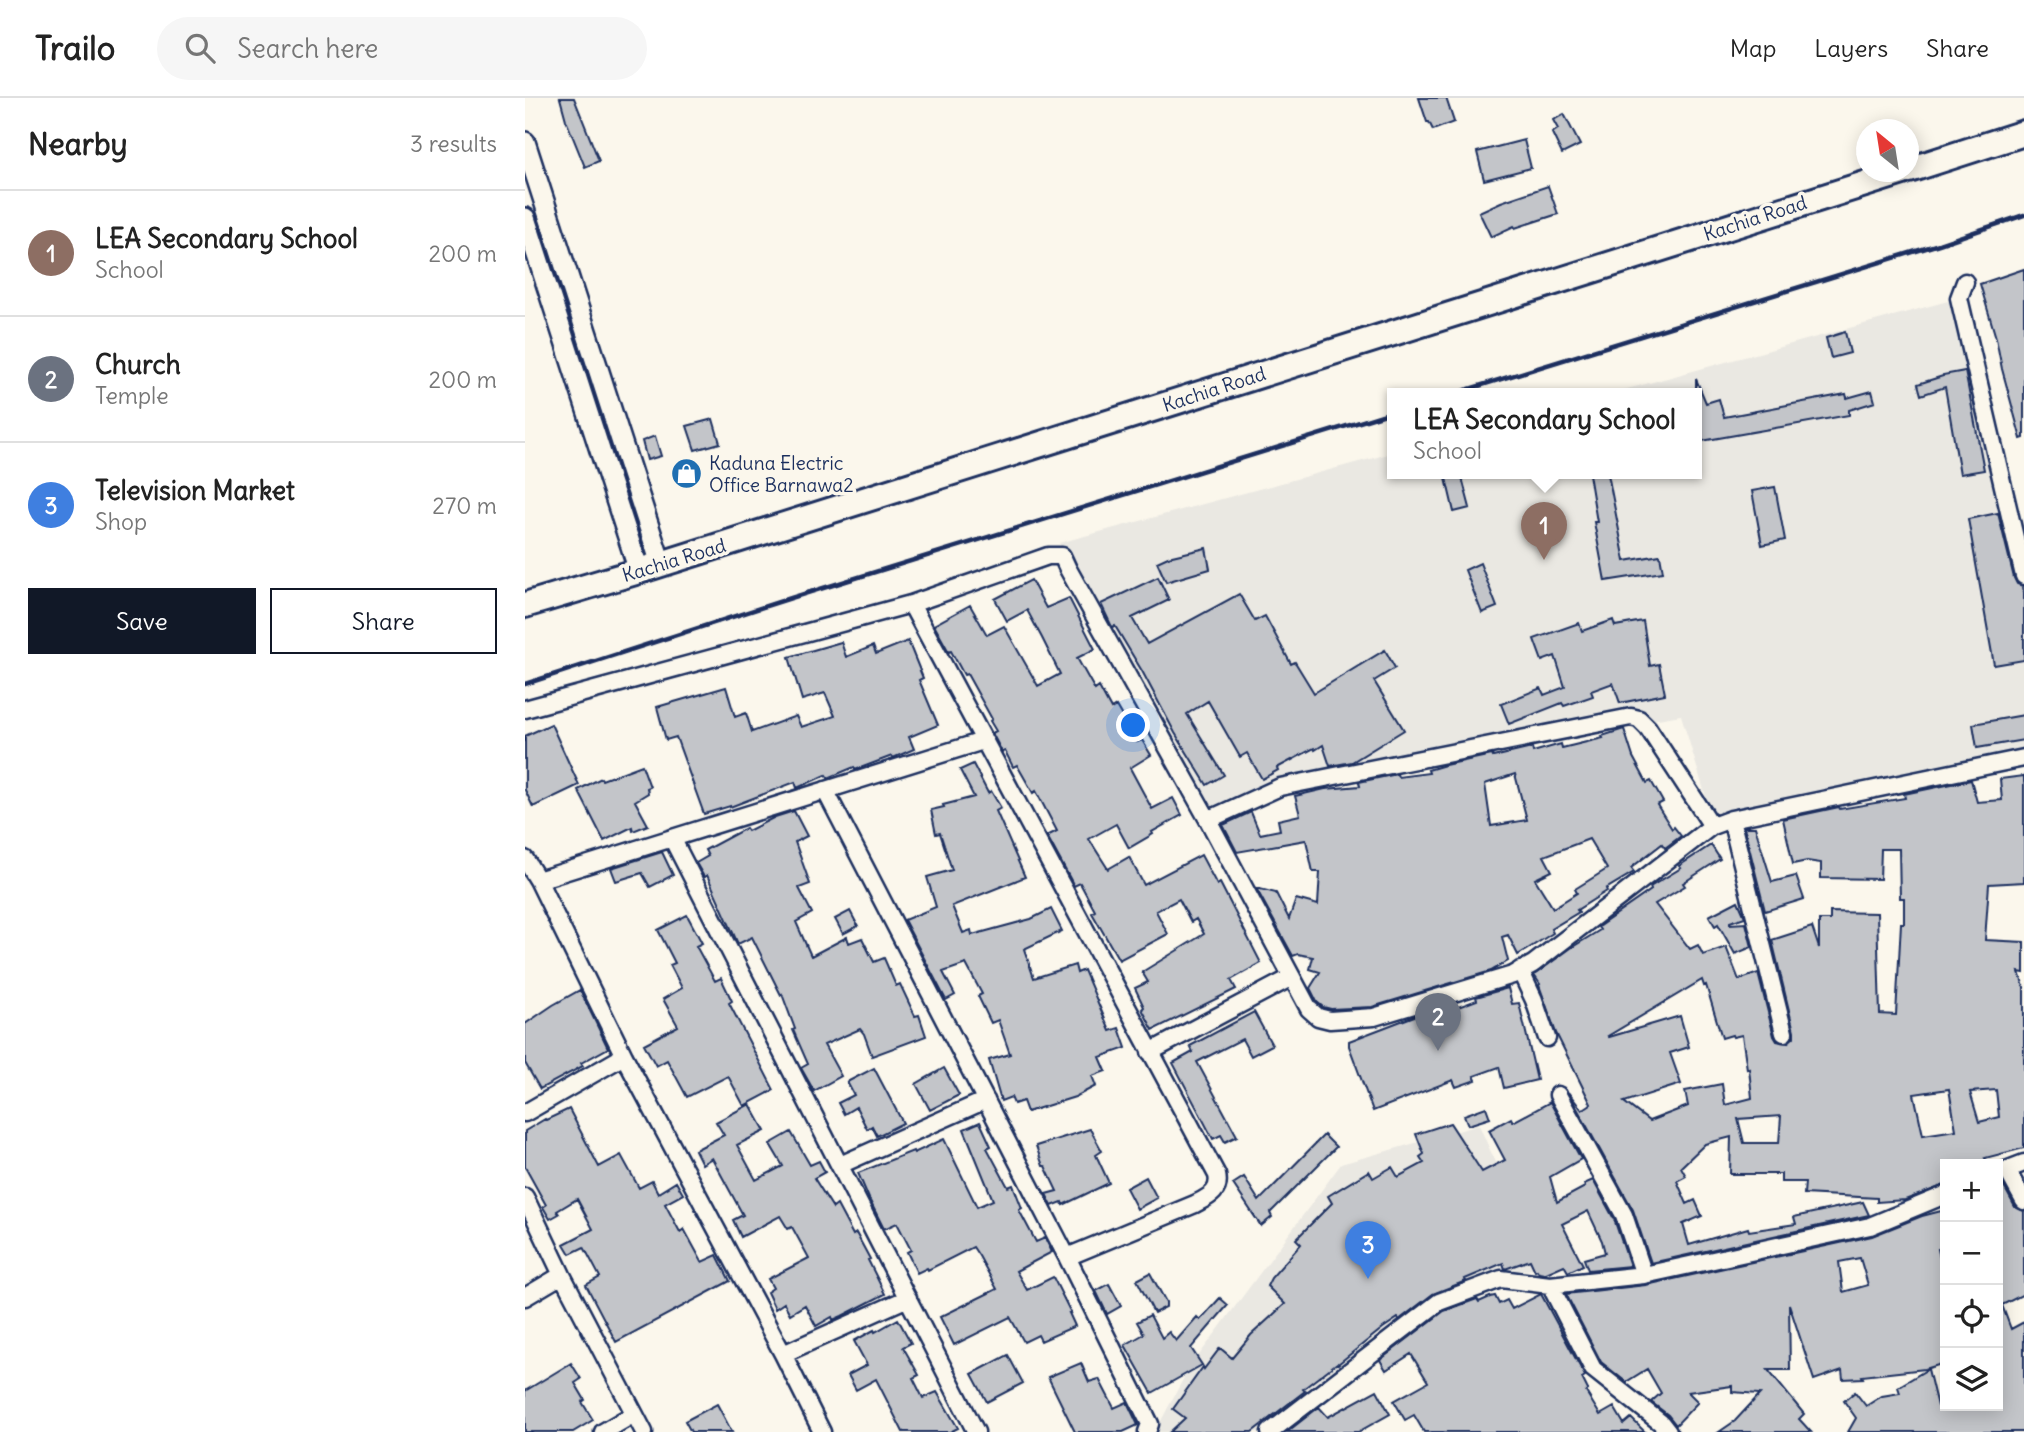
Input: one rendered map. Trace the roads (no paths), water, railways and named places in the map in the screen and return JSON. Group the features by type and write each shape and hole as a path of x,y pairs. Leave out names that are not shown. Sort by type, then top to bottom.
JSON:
{"main road":[{"path":"1919,167 2024,133"},
{"name":"Kachia Road","path":"525,605 1871,182"}],"street":[{"path":"525,142 650,567"},
{"path":"525,218 650,567"},
{"path":"1965,282 1959,298 2024,576"},
{"path":"525,709 911,604 1048,556 1062,556 1309,1009 1318,1017 1330,1020 1374,1017 1513,975 1533,964 1712,826 1731,819 2024,758"},
{"path":"911,604 1219,1184 1214,1193 1195,1204 1067,1258"},
{"path":"1207,818 1280,787 1631,717 1639,719 1648,729 1712,826"},
{"path":"538,880 983,741"},
{"path":"825,790 1067,1258 1150,1424 1147,1432"},
{"path":"1731,819 1784,1033"},
{"path":"672,838 976,1432"},
{"path":"525,859 538,880 624,1056 822,1432"},
{"path":"1520,970 1547,1038"},
{"path":"1150,1052 1292,977"},
{"path":"525,1113 624,1056"},
{"path":"1558,1095 1624,1215 1644,1275"},
{"path":"839,1166 986,1100"},
{"path":"2003,1171 2024,1163"},
{"path":"2003,1172 2024,1201"},
{"path":"525,1197 562,1275 644,1432"},
{"path":"1270,1432 1439,1302 1501,1279 1550,1285 1644,1275 1870,1226 1940,1197"},
{"path":"525,1297 562,1275"},
{"path":"1550,1285 1593,1369 1661,1423 1668,1432"},
{"path":"783,1354 908,1298"},
{"path":"603,1432 634,1414"}],"railway":[{"path":"1472,388 1939,244 2024,215"},
{"path":"525,684 791,598 1387,414"}],"place":[{"name":"Kaduna Electric Office Barnawa2","path":"686,474"},
{"name":"LEA Secondary School","path":"1544,560"},
{"name":"Church","path":"1438,1051"},
{"name":"Television Market","path":"1368,1279"}]}
